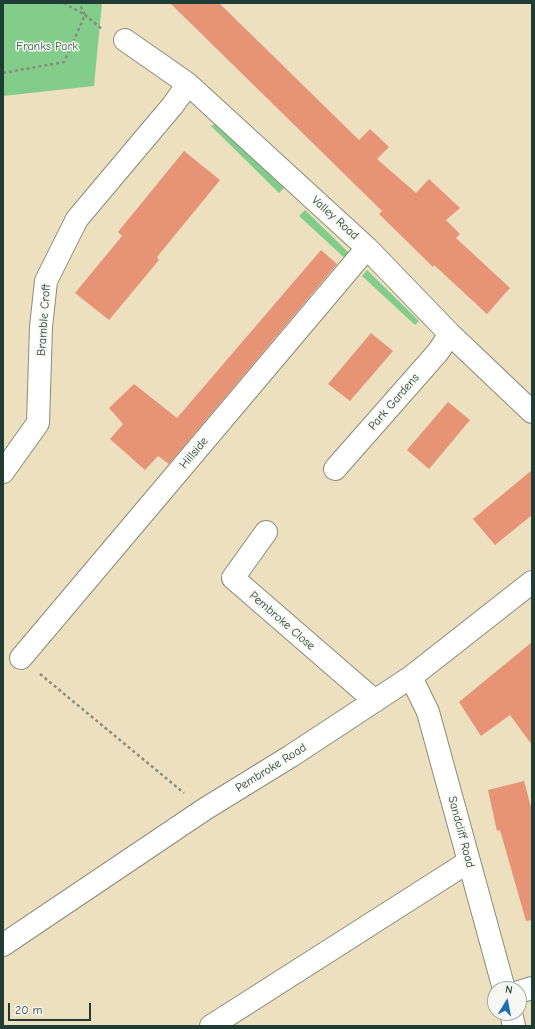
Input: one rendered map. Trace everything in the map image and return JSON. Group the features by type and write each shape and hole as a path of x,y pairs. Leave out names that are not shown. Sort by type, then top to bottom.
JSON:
{"street":[{"name":"Valley Road","path":"116,37 188,84 367,248 450,334 532,412"},
{"name":"Bramble Croft","path":"3,472 38,423 41,327 46,281 77,219 188,84"},
{"name":"Hillside","path":"21,658 367,248"},
{"name":"Park Gardens","path":"335,469 438,352 450,334"},
{"name":"Pembroke Close","path":"266,532 233,578 375,701"},
{"name":"Pembroke Road","path":"3,946 205,809 291,756 411,677 532,582"},
{"name":"Sandcliff Road","path":"411,677 428,712 502,981"},
{"path":"211,1026 468,862"}],"path":[{"path":"64,3 85,15 116,37"},
{"path":"79,3 85,15"},
{"path":"3,73 64,62 85,15"},
{"path":"21,658 205,809"}],"green space":[{"name":"Franks Park","path":"3,3 102,3 94,86 3,96"},
{"path":"216,123 284,188 279,193 211,126"},
{"path":"305,210 352,256 348,261 299,216"},
{"path":"367,270 419,321 415,325 362,276"}],"building":[{"path":"170,3 219,3 359,140 370,129 389,147 377,159 416,193 429,179 460,208 446,220 460,234 456,238 510,288 487,314 434,265 433,267 379,214 382,211"},
{"path":"184,151 220,180 157,257 159,260 109,320 75,293 122,236 118,232"},
{"path":"321,250 337,264 169,464 158,456 145,470 110,439 123,424 109,408 134,384 177,418"},
{"path":"371,333 393,351 350,401 328,384"},
{"path":"448,402 470,420 429,469 407,450"},
{"path":"532,470 532,515 495,545 473,519"},
{"path":"532,642 532,745 510,715 481,736 459,702"},
{"path":"524,781 532,811 532,920 526,921 500,830 497,831 488,790"}]}
